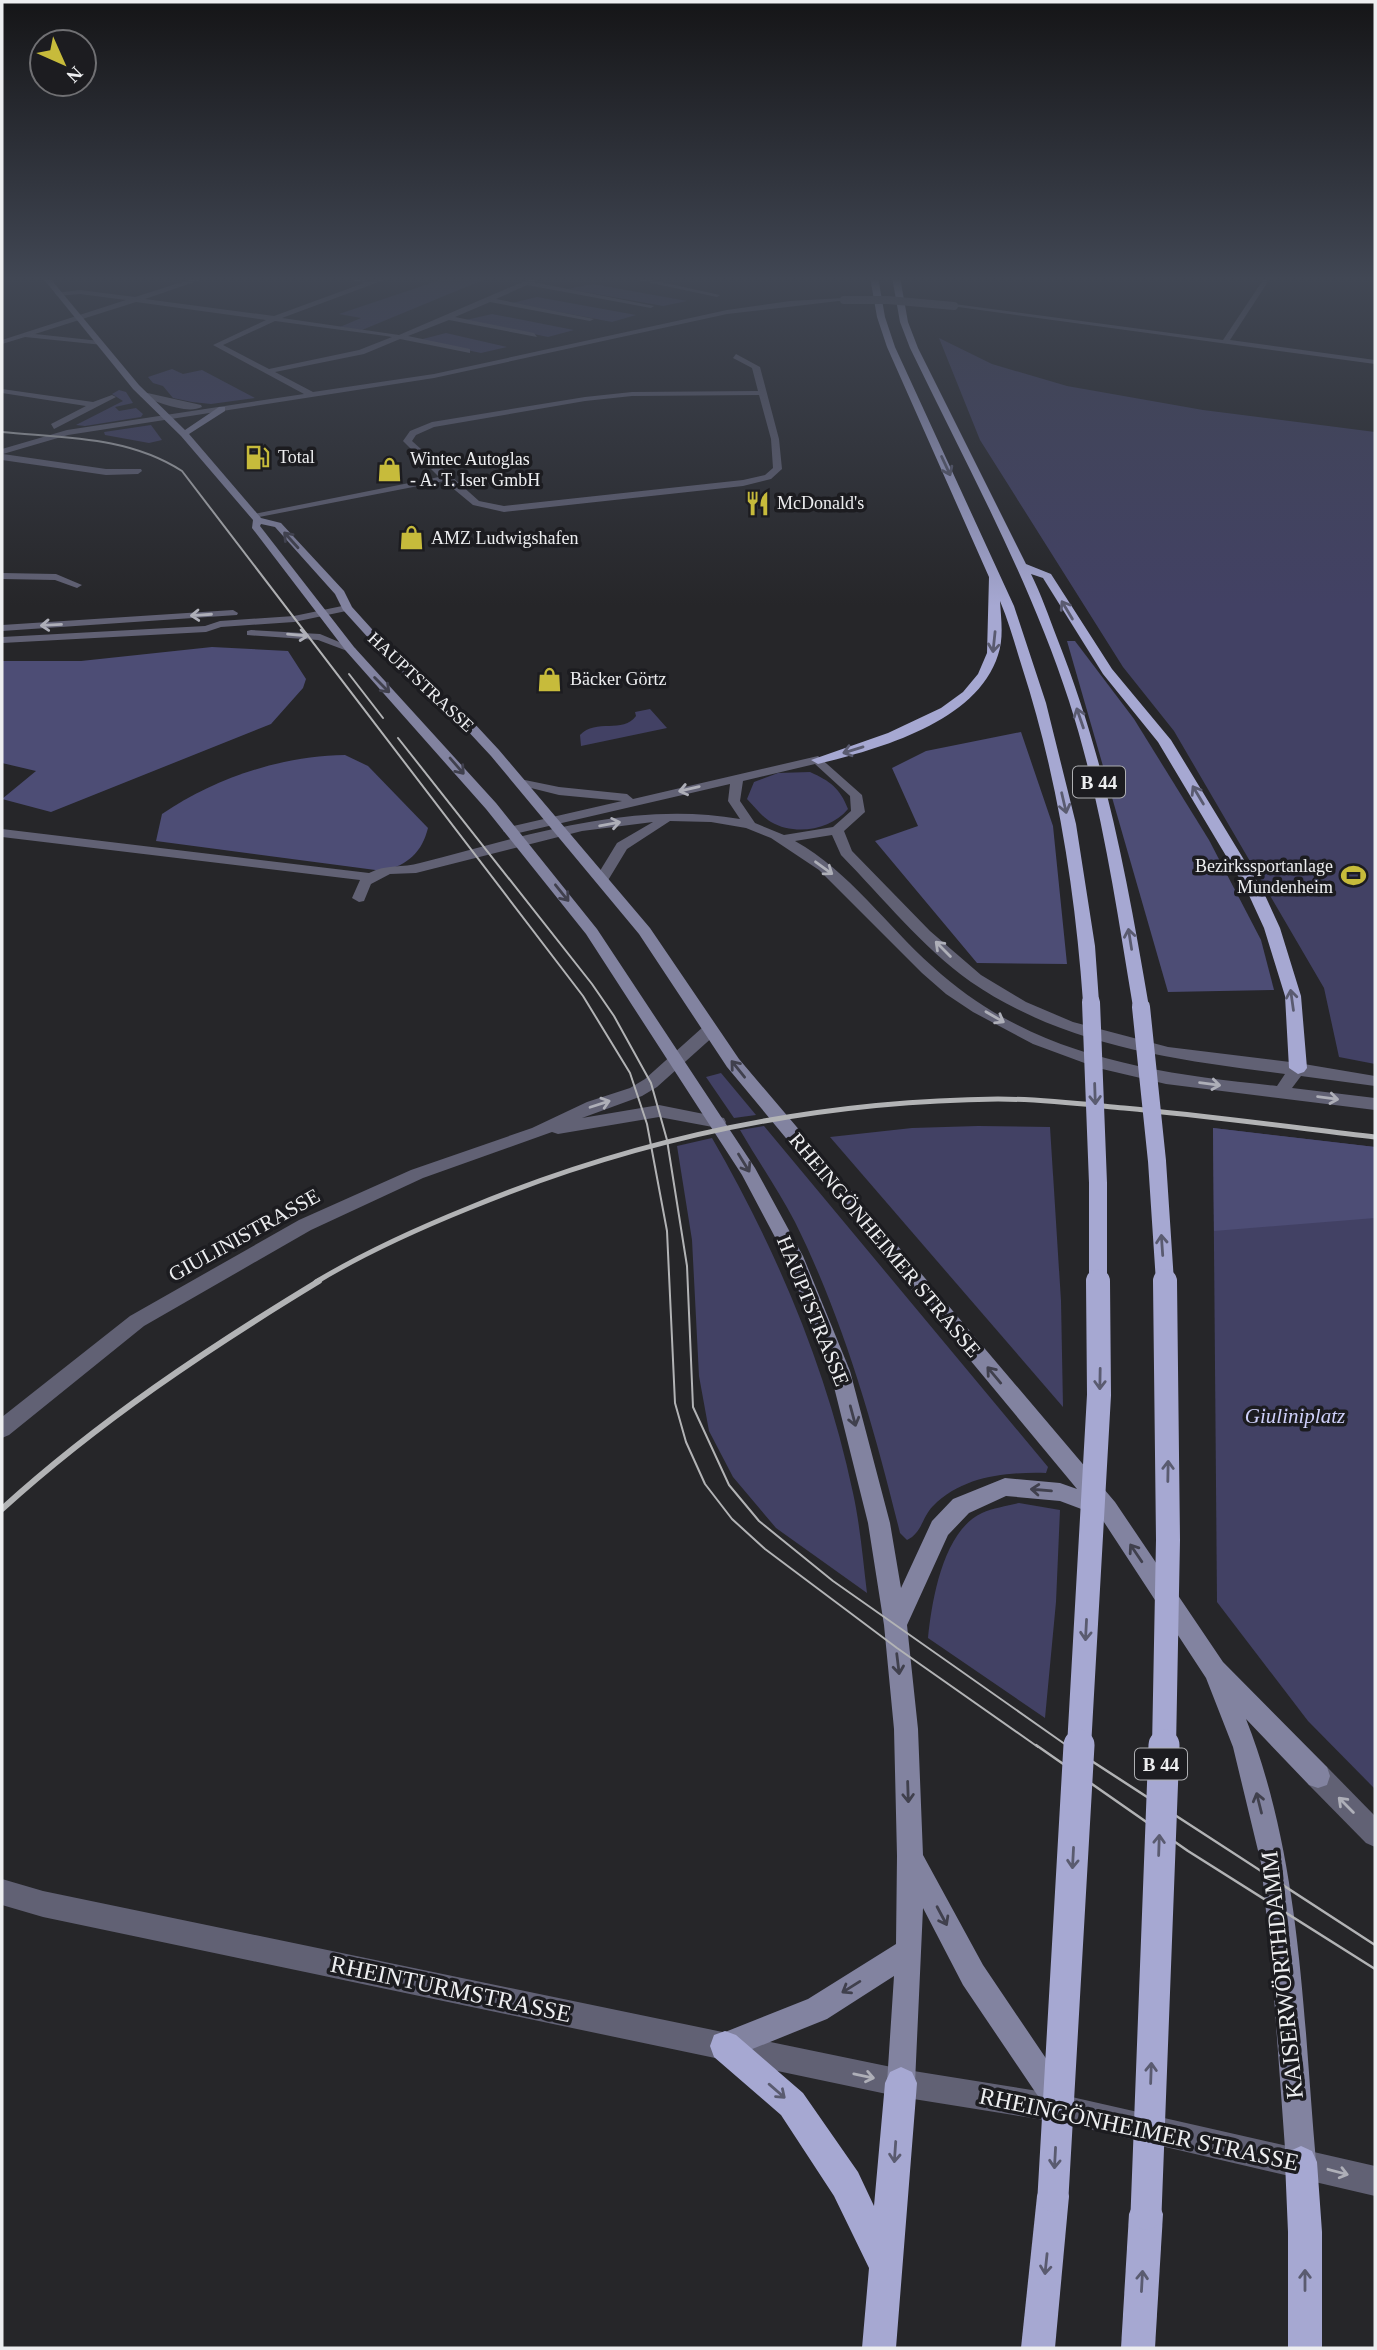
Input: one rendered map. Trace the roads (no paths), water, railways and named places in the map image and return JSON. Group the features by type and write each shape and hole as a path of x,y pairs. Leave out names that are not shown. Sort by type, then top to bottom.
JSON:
{"highway":[{"name":"B 44","path":"909,387 995,574 1031,676 1055,760 1080,898 1091,1002 1098,1183 1100,1395 1053,2196 1038,2348"},
{"name":"B 44","path":"933,387 1022,566 1055,645 1093,758 1118,871 1141,1007 1153,1115 1166,1300 1168,1445 1163,1705 1146,2214 1138,2348"},
{"path":"1022,566 1047,576 1116,684 1164,740 1255,891 1272,928 1293,996 1298,1068"},
{"path":"818,760 914,729 971,689 986,672 993,652 995,574"},
{"path":"725,2046 792,2104 845,2184 886,2267"},
{"path":"879,2348 901,2084"},
{"path":"1301,2162 1305,2232 1305,2348"}],"main road":[{"name":"HAUPTSTRASSE","path":"137,387 184,434 256,517 278,525 340,593 348,608 411,676 469,725 557,827"},
{"path":"184,434 222,409"},
{"name":"HAUPTSTRASSE","path":"256,517 255,526 321,608 350,649 412,715 592,932 750,1172 788,1244 840,1371 879,1523 895,1625 906,1729 909,1856"},
{"name":"RHEINGÖNHEIMER STRASSE","path":"557,827 602,878 661,953 709,1031 761,1098 1107,1509 1215,1670"},
{"path":"895,1625 940,1528 961,1506 1005,1487 1060,1492 1107,1509"},
{"path":"1215,1670 1318,1776"},
{"name":"KAISERWÖRTHDAMM","path":"1215,1670 1244,1747 1274,1863 1286,1969 1301,2162"},
{"path":"901,2084 909,1951 909,1856"},
{"path":"909,1856 973,1975 1063,2109"},
{"path":"725,2046 817,2009 909,1951"}],"street":[{"path":"297,387 313,396"},
{"path":"2,454 62,434 367,387"},
{"path":"761,387 763,393 775,439 778,469 773,475 761,480 504,509 476,503 407,441 412,433 444,423 609,396 763,393"},
{"path":"2,391 94,405"},
{"path":"143,394 185,407 222,409"},
{"path":"54,426 112,397"},
{"path":"2,454 106,472 138,471"},
{"path":"256,517 446,478"},
{"path":"2,576 56,577 77,585"},
{"path":"206,629 220,624 294,619 321,608"},
{"path":"2,628 348,608"},
{"path":"2,639 206,629 320,637 350,649"},
{"path":"2,833 368,877 402,868 416,869 514,836 557,827 641,800 818,760 856,795 858,812 837,830 782,839"},
{"path":"737,778 734,801 750,825"},
{"path":"519,781 559,791 641,800"},
{"path":"557,827 673,817 718,819 750,825 782,839 831,872 928,971 1011,1027 1066,1050 1133,1072 1165,1079 1375,1104"},
{"path":"602,878 622,845 673,817"},
{"path":"837,830 846,852 956,961 993,989 1023,1005 1083,1030 1156,1049 1375,1081"},
{"path":"359,898 360,887 368,877"},
{"name":"GIULINISTRASSE","path":"2,1429 136,1321 305,1225 385,1187 538,1132 593,1106 636,1092 651,1083 709,1031"},
{"path":"1281,1093 1298,1068"},
{"name":"GIULINISTRASSE","path":"538,1132 659,1111 718,1122"},
{"path":"1318,1776 1375,1834"},
{"name":"RHEINTURMSTRASSE","path":"2,1892 70,1910 901,2084"},
{"name":"RHEINGÖNHEIMER STRASSE","path":"901,2084 1063,2109 1375,2181"}],"tram line":[{"path":"2,432 118,445 140,451 182,471 583,996 630,1073 647,1124 667,1231 675,1403 686,1442 705,1484 732,1519 765,1549 897,1648 1038,1747"},
{"path":"349,674 383,718"},
{"path":"398,738 592,984 614,1016 651,1083 667,1140 687,1266 693,1407 729,1485 759,1521 833,1581 1069,1747"},
{"path":"1036,1745 1188,1851 1375,1969"},
{"path":"1067,1745 1375,1945"}],"railway":[{"path":"316,1282 410,1233 533,1183 662,1143 795,1116 930,1101 1014,1099 1155,1111 1375,1137"},
{"path":"2,1509 115,1416 236,1333 319,1281"}],"place":[{"name":"Total","path":"258,457"},
{"name":"Wintec Autoglas - A. T. Iser GmbH","path":"390,469"},
{"name":"McDonald's","path":"757,503"},
{"name":"AMZ Ludwigshafen","path":"411,538"},
{"name":"Bäcker Görtz","path":"550,679"},
{"name":"Bezirkssportanlage Mundenheim","path":"1353,876"}],"park label":[{"name":"Giuliniplatz","path":"1295,1416"}]}
